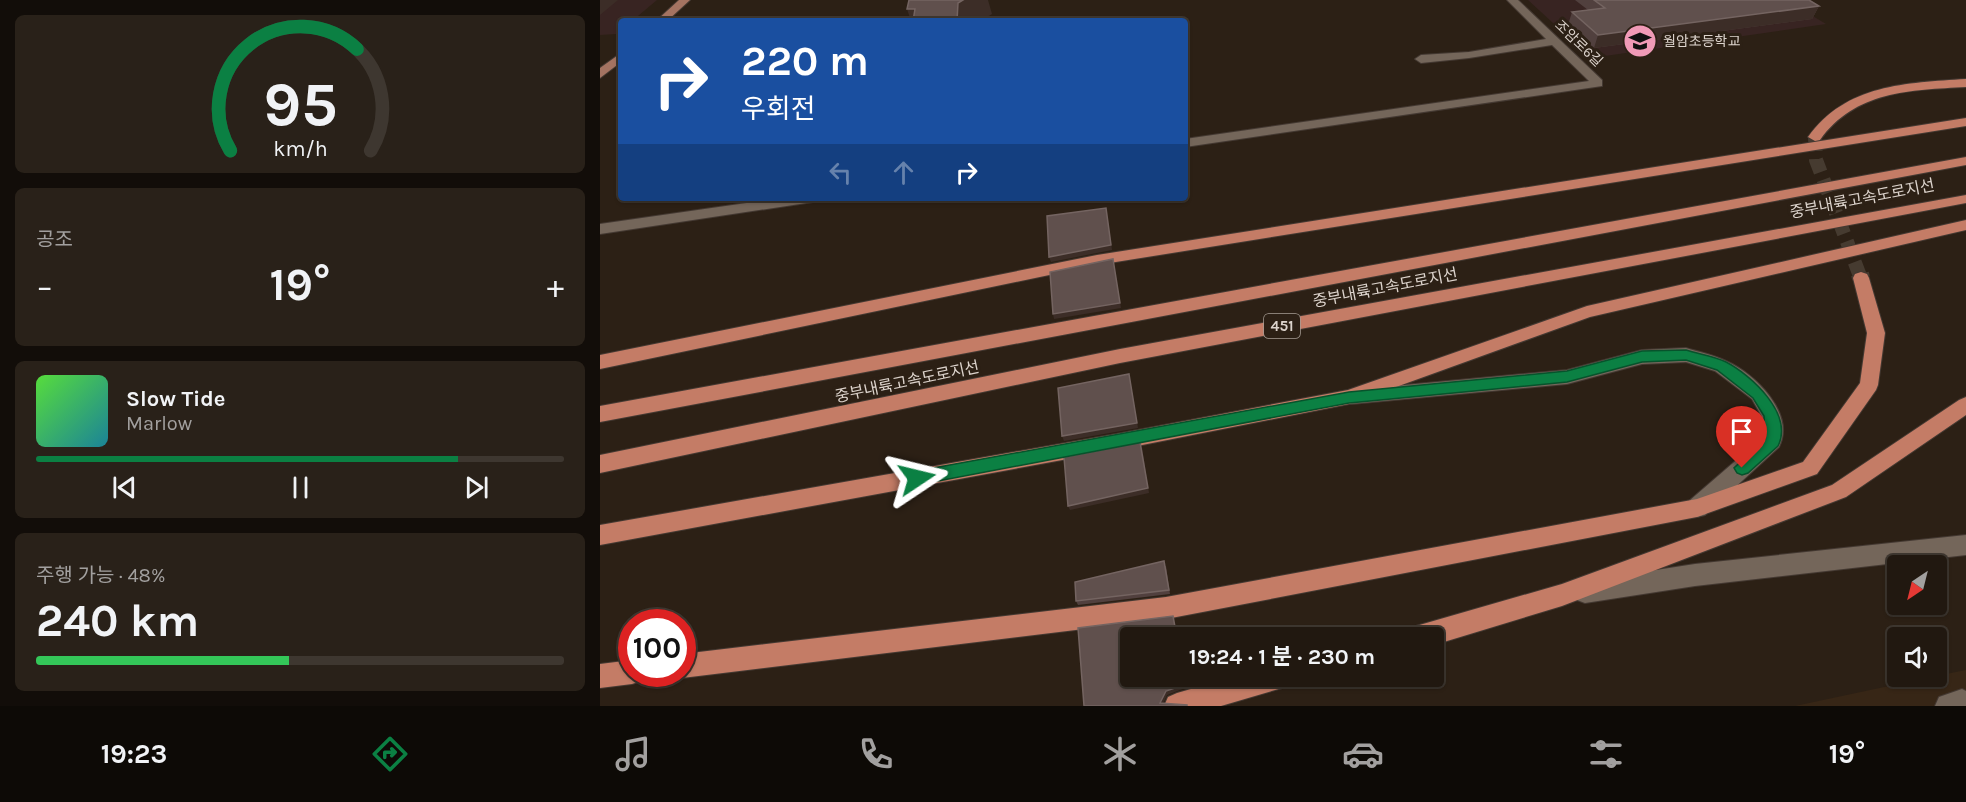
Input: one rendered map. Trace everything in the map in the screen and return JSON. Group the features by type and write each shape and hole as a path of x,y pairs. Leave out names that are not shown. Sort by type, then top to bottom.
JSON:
{"highway":[{"path":"1815,137 1822,125 1839,109 1860,99 1900,90 1966,83"},
{"path":"600,362 1096,260 1966,122"},
{"name":"중부내륙고속도로지선","path":"600,414 1966,160"},
{"name":"중부내륙고속도로지선","path":"600,464 1120,356 1966,199"},
{"path":"600,535 1122,441 1349,397 1587,312 1966,225"},
{"path":"696,664 1166,608 1697,508 1810,468 1869,385 1876,333 1862,278"},
{"path":"1444,630 1562,595 1839,491 1966,405"},
{"path":"600,676 618,674"},
{"path":"1177,706 1243,687"}],"main road":[{"path":"664,18 685,0"},
{"path":"600,74 618,59"}],"street":[{"name":"조암로6길","path":"1188,143 1598,82 1512,0"},
{"path":"1421,59 1469,55 1555,41"},
{"path":"600,229 792,201"},
{"path":"1349,397 1567,377 1642,357 1686,355 1721,366 1758,394 1772,416 1772,441 1697,508"},
{"path":"1562,595 1695,575 1966,545"},
{"path":"1948,706 1962,702 1965,706"}],"shaded area":[{"path":"600,0 657,0 636,18 618,18 616,34 600,35"},
{"name":"월암초등학교","path":"1528,0 1786,0 1826,24 1591,58"},
{"path":"1966,670 1966,706 1795,706 1887,686 1947,687 1947,674"}],"building":[{"path":"909,0 963,0 958,3 957,18 914,18 915,9 907,9"},
{"path":"1594,0 1809,0 1819,6 1598,35 1572,12 1605,8"},
{"path":"1106,208 1111,245 1049,257 1047,216"},
{"path":"1113,259 1120,303 1053,314 1050,272"},
{"path":"1129,374 1137,423 1062,436 1058,388"},
{"path":"1140,442 1148,488 1068,506 1064,457"},
{"path":"1164,561 1169,590 1076,601 1075,582"},
{"path":"1173,616 1175,627 1120,627 1120,687 1178,687 1166,691 1160,703 1187,706 1084,706 1078,628"}],"tunnel":[{"path":"1815,137 1816,160 1860,276"},
{"path":"1860,274 1861,278"}],"place":[{"name":"월암초등학교","path":"1640,41"}],"route":[{"path":"917,478 1349,397 1567,377 1642,357 1686,355 1721,366 1758,394 1772,416 1772,441 1742,468"}]}
